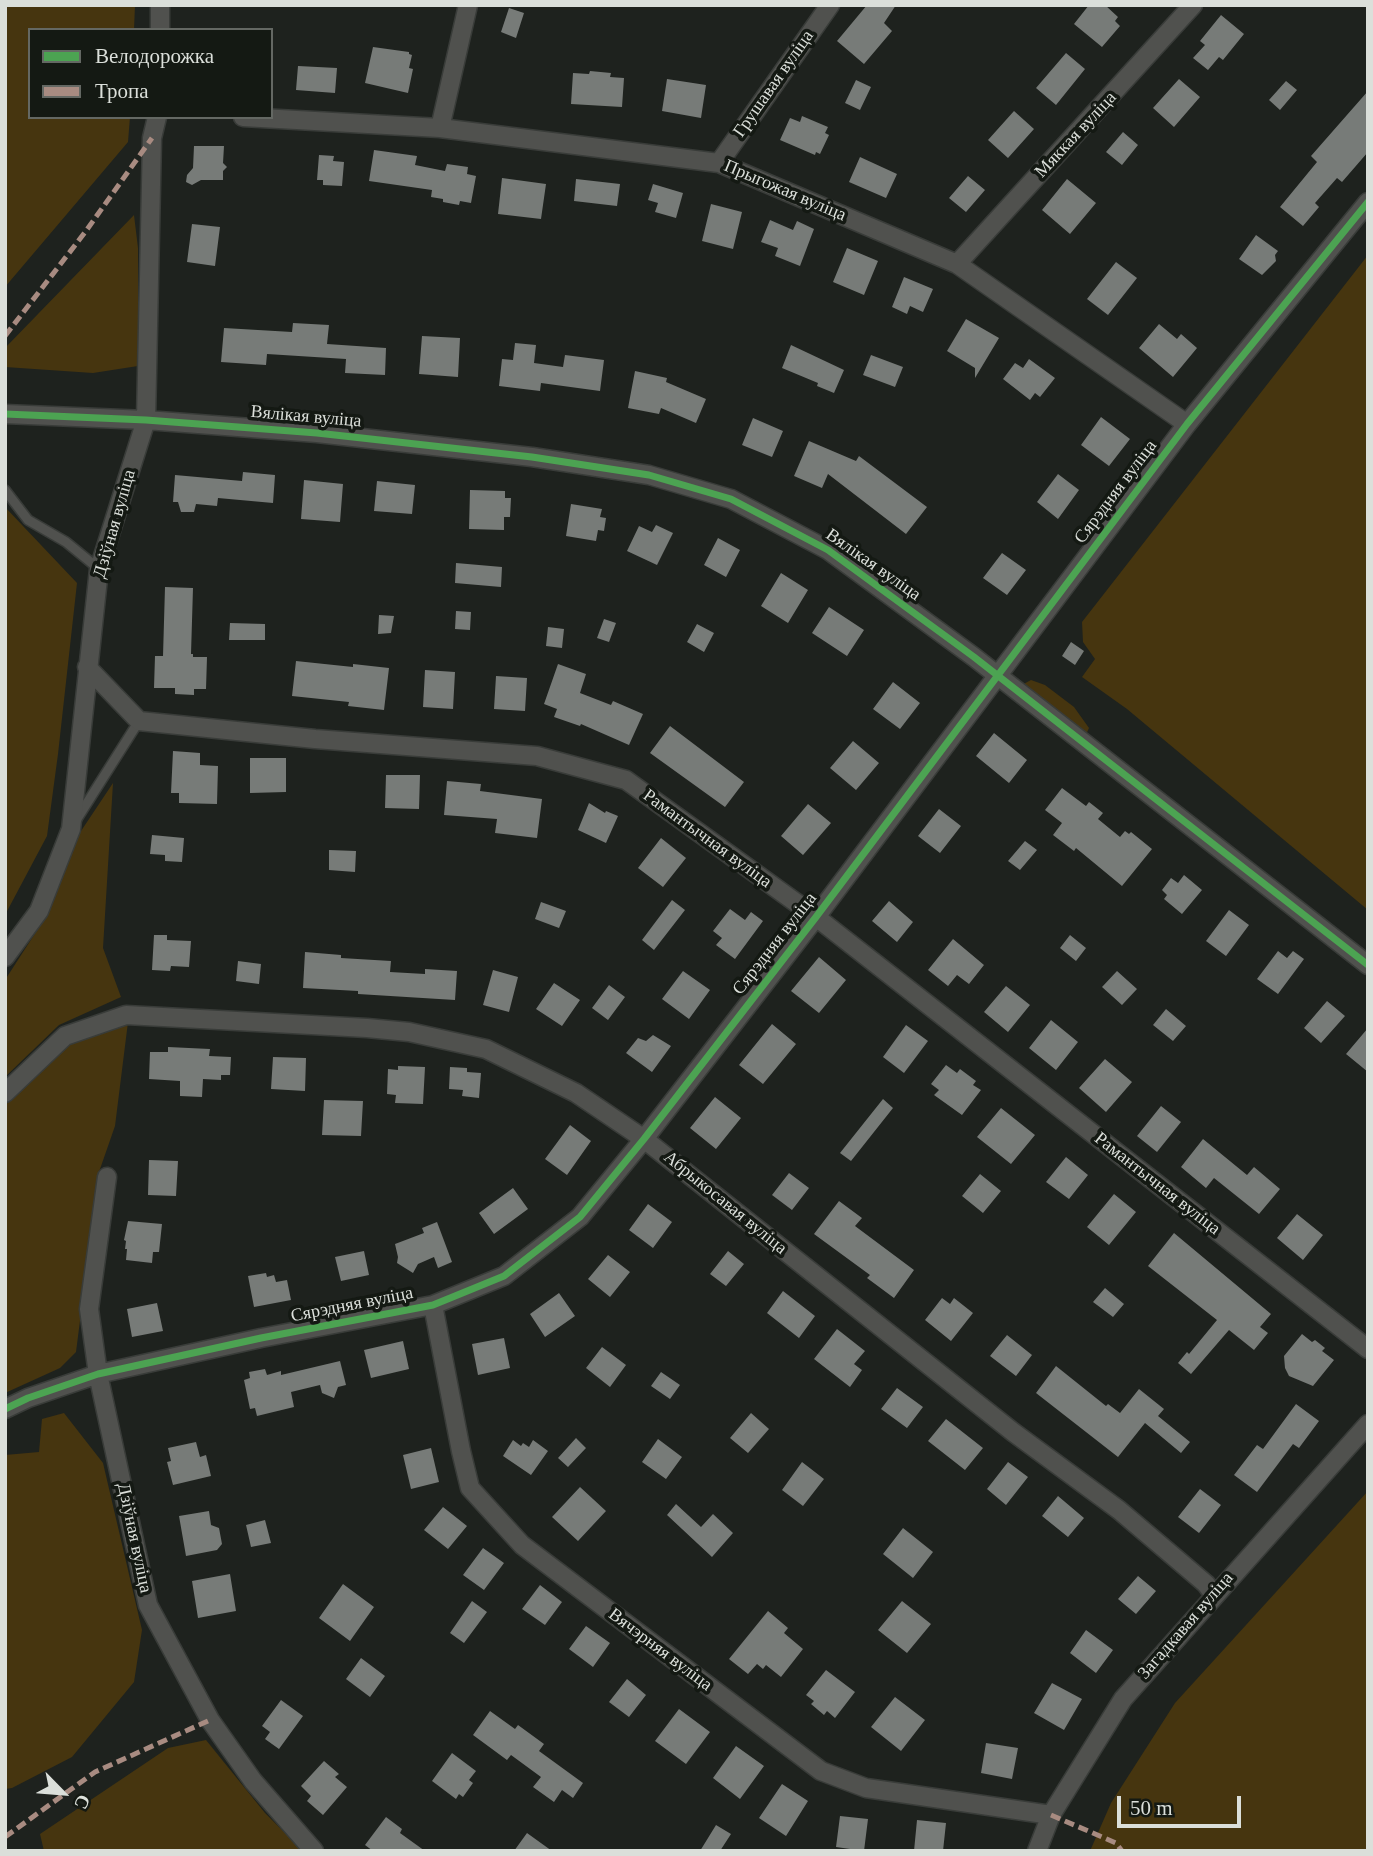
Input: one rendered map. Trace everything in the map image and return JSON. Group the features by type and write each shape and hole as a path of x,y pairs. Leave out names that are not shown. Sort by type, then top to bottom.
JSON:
{"street":[{"path":"160,5 160,28"},
{"path":"440,128 468,5"},
{"name":"Грушавая вуліца","path":"719,163 830,5"},
{"name":"Мяккая вуліца","path":"957,264 1193,5"},
{"name":"Дзіўная вуліца","path":"5,957 39,911 71,830 99,569 146,420 152,138 157,119"},
{"name":"Прыгожая вуліца","path":"273,119 440,128 719,163 957,264 1186,424"},
{"name":"Сярэдняя вуліца","path":"5,1409 99,1374 261,1338 433,1305 504,1276 580,1217 816,917 1186,424 1368,202"},
{"name":"Вялікая вуліца","path":"5,414 146,420 317,433 532,457 649,475 731,499 828,550 974,657 996,677 1368,965"},
{"path":"88,667 139,721"},
{"name":"Рамантычная вуліца","path":"139,721 315,739 537,756 626,780 816,917 1368,1349"},
{"name":"Абрыкосавая вуліца","path":"5,1093 65,1036 126,1015 409,1032 486,1049 576,1093 644,1139 1003,1424 1119,1510 1206,1584 1214,1595"},
{"name":"Дзіўная вуліца","path":"107,1177 89,1309 99,1374 148,1605 210,1720 253,1781 314,1851"},
{"name":"Вячэрняя вуліца","path":"433,1305 470,1488 522,1545 821,1771 866,1788 1051,1815"},
{"name":"Загадкавая вуліца","path":"1037,1851 1051,1815 1123,1699 1368,1424"}],"lane":[{"path":"5,490 28,520 66,542 99,569"},
{"path":"71,830 139,721"}],"shaded area":[{"path":"5,5 135,5 134,28 28,28 28,119 130,119 128,142 5,287"},
{"path":"134,215 138,248 138,366 93,373 5,367 5,348"},
{"path":"1368,255 1368,910 1127,709 1082,677 1095,659 1083,642 1082,622"},
{"path":"5,507 77,583 47,836 5,915"},
{"path":"1031,680 1045,685 1074,707 1089,728 1083,741 1020,686"},
{"path":"113,783 103,948 121,997 59,1025 5,1077 5,980 43,921 79,834"},
{"path":"128,1022 115,1126 99,1172 76,1352 60,1368 5,1393 5,1103 72,1040"},
{"path":"64,1413 103,1463 142,1630 134,1682 72,1757 12,1788 5,1789 5,1455 39,1452 42,1419"},
{"path":"1368,1491 1368,1851 1090,1851 1111,1803 1175,1703"},
{"path":"206,1740 265,1813 303,1851 44,1851 40,1834 168,1748"}],"building":[{"path":"867,5 896,5 884,23 892,31 864,64 837,41"},
{"path":"1089,5 1105,5 1118,17 1115,21 1120,26 1102,47 1074,24"},
{"path":"509,8 524,13 516,38 501,32"},
{"path":"1221,15 1244,34 1223,60 1219,57 1208,70 1193,58 1205,45 1200,41"},
{"path":"373,47 409,52 412,55 409,68 413,69 408,93 365,83"},
{"path":"1066,53 1085,69 1056,105 1036,88"},
{"path":"298,66 337,68 335,93 296,90"},
{"path":"590,71 611,73 610,77 624,78 622,107 571,104 573,73 589,74"},
{"path":"667,79 706,85 701,118 662,111"},
{"path":"1179,79 1200,97 1174,127 1153,108"},
{"path":"856,80 871,87 860,110 845,103"},
{"path":"1286,81 1297,90 1280,110 1269,100"},
{"path":"1368,91 1368,152 1342,182 1337,178 1315,203 1319,207 1303,226 1280,207 1317,162 1311,156"},
{"path":"1014,111 1034,129 1008,158 988,140"},
{"path":"802,116 828,127 825,133 829,135 820,154 816,152 815,155 780,140 790,118 800,122"},
{"path":"1123,132 1138,145 1122,165 1106,152"},
{"path":"194,146 224,146 223,163 227,167 223,171 223,180 201,180 192,185 186,182 187,175 193,168"},
{"path":"374,150 417,156 415,165 445,171 447,164 468,167 467,174 476,176 471,203 460,201 459,205 443,202 443,199 431,197 432,190 369,181"},
{"path":"319,155 334,156 333,161 344,162 342,186 323,185 323,180 317,180"},
{"path":"860,157 897,174 886,198 849,182"},
{"path":"968,176 985,190 966,212 949,198"},
{"path":"502,178 546,184 541,219 498,214"},
{"path":"576,179 620,184 617,206 574,201"},
{"path":"1067,179 1096,203 1070,234 1042,210"},
{"path":"653,184 683,193 676,218 655,212 658,203 648,200"},
{"path":"711,204 742,212 733,249 702,241"},
{"path":"770,220 793,230 797,221 814,229 800,266 775,256 778,248 761,242"},
{"path":"192,224 220,227 215,266 187,262"},
{"path":"1256,235 1278,251 1275,255 1276,261 1262,275 1239,259"},
{"path":"847,248 878,261 864,295 833,282"},
{"path":"1116,262 1137,278 1108,315 1087,299"},
{"path":"904,277 933,289 923,312 910,306 907,314 892,307"},
{"path":"966,319 999,338 975,378 975,368 947,351"},
{"path":"293,323 329,325 327,344 386,348 385,375 345,373 346,359 267,354 266,365 221,362 224,328 292,332"},
{"path":"1159,324 1177,339 1181,334 1197,348 1173,377 1139,348"},
{"path":"422,336 460,338 458,377 419,374"},
{"path":"515,343 536,345 534,363 563,367 565,355 604,360 600,391 541,383 540,391 499,386 502,359 513,360"},
{"path":"791,345 844,370 834,393 782,368"},
{"path":"871,355 903,367 895,387 863,375"},
{"path":"1029,359 1055,378 1040,397 1035,393 1030,400 1003,379 1015,363 1023,368"},
{"path":"635,371 667,378 666,382 706,399 696,423 661,408 659,414 628,408"},
{"path":"1101,417 1130,439 1109,466 1081,445"},
{"path":"753,418 783,431 772,457 742,445"},
{"path":"809,441 856,461 859,456 927,507 906,534 828,474 822,488 794,476"},
{"path":"243,472 275,475 273,503 218,498 217,506 196,504 194,512 181,512 178,502 173,502 175,475 242,481"},
{"path":"1058,474 1079,490 1058,519 1037,502"},
{"path":"304,480 343,484 340,522 301,519"},
{"path":"377,481 415,485 412,514 374,511"},
{"path":"470,490 505,491 505,498 511,498 510,517 504,517 504,530 469,529"},
{"path":"571,504 602,509 600,517 606,518 604,531 598,530 596,541 566,536"},
{"path":"656,525 673,533 657,565 627,551 639,526 652,532"},
{"path":"718,538 740,550 726,577 704,565"},
{"path":"1002,553 1026,570 1007,595 983,578"},
{"path":"456,563 502,567 501,587 455,583"},
{"path":"781,573 808,590 788,623 761,606"},
{"path":"165,587 193,588 191,654 193,657 207,657 206,689 194,689 194,695 175,694 175,688 154,688 155,656 163,656"},
{"path":"829,607 864,630 847,656 812,633"},
{"path":"456,611 471,612 470,630 455,629"},
{"path":"379,615 394,616 391,633 378,634"},
{"path":"604,619 616,623 609,642 597,638"},
{"path":"230,623 265,624 265,640 229,640"},
{"path":"697,624 714,633 704,652 687,642"},
{"path":"548,627 564,629 562,648 546,646"},
{"path":"1071,642 1084,651 1075,665 1062,656"},
{"path":"296,661 389,668 384,710 348,706 349,702 292,696"},
{"path":"558,664 586,674 580,693 611,705 613,701 643,714 629,745 581,724 580,726 554,717 557,709 544,704"},
{"path":"425,670 455,672 453,709 423,707"},
{"path":"496,676 527,678 525,711 494,709"},
{"path":"893,682 920,703 900,729 873,709"},
{"path":"670,726 744,782 725,807 650,753"},
{"path":"994,733 1027,760 1009,783 976,756"},
{"path":"853,741 879,763 856,790 830,768"},
{"path":"173,751 200,753 200,765 218,766 217,804 179,803 179,793 171,793"},
{"path":"250,758 286,758 286,792 250,793"},
{"path":"386,775 420,775 419,809 385,808"},
{"path":"447,781 481,784 480,791 542,799 537,838 495,833 497,819 444,815"},
{"path":"1062,788 1086,806 1089,802 1103,813 1098,819 1120,837 1125,831 1129,834 1131,832 1152,849 1122,886 1076,848 1074,851 1053,835 1062,823 1045,810"},
{"path":"589,803 605,813 606,811 618,816 606,843 578,830"},
{"path":"808,804 831,823 803,855 781,836"},
{"path":"939,809 961,826 940,853 918,836"},
{"path":"152,835 184,838 182,862 165,861 165,855 150,854"},
{"path":"661,838 686,858 663,887 638,868"},
{"path":"1025,841 1037,850 1020,870 1008,861"},
{"path":"329,850 356,851 355,872 329,870"},
{"path":"1184,875 1202,890 1182,914 1164,899 1167,895 1162,890 1171,878 1178,883"},
{"path":"672,900 685,910 654,950 642,940"},
{"path":"889,901 913,922 897,942 872,921"},
{"path":"541,902 566,911 559,928 535,919"},
{"path":"730,909 745,920 751,912 763,921 735,959 716,945 722,938 713,931"},
{"path":"1229,910 1249,925 1226,956 1206,941"},
{"path":"154,935 167,935 167,940 191,941 189,967 171,966 170,971 152,970"},
{"path":"1070,935 1086,948 1076,961 1060,948"},
{"path":"953,939 984,965 969,984 957,975 948,986 928,970"},
{"path":"1278,951 1287,958 1293,951 1304,959 1278,994 1257,979"},
{"path":"305,952 341,955 341,958 391,961 390,972 425,974 425,969 457,971 455,1000 303,988"},
{"path":"819,957 846,980 819,1013 791,991"},
{"path":"238,961 261,964 259,984 236,981"},
{"path":"493,970 518,977 509,1012 483,1005"},
{"path":"683,971 710,990 689,1019 662,999"},
{"path":"1117,971 1137,989 1122,1005 1102,987"},
{"path":"554,983 580,1000 562,1026 536,1009"},
{"path":"609,985 625,997 608,1020 592,1008"},
{"path":"1006,986 1030,1005 1008,1032 984,1012"},
{"path":"1327,1001 1345,1016 1321,1043 1304,1028"},
{"path":"1166,1009 1186,1026 1173,1041 1153,1025"},
{"path":"1051,1020 1078,1042 1056,1070 1029,1048"},
{"path":"772,1024 796,1044 763,1084 739,1065"},
{"path":"906,1025 928,1041 904,1073 883,1057"},
{"path":"1368,1028 1368,1072 1346,1054"},
{"path":"653,1035 671,1046 652,1072 626,1053 638,1038 646,1041"},
{"path":"168,1047 210,1049 209,1056 231,1057 230,1075 221,1075 221,1080 203,1079 202,1097 180,1096 180,1081 149,1079 150,1052 168,1052"},
{"path":"273,1057 306,1058 305,1091 271,1089"},
{"path":"1105,1059 1132,1082 1106,1112 1079,1088"},
{"path":"946,1065 957,1073 960,1069 976,1081 973,1085 981,1090 962,1115 934,1095 939,1090 931,1084"},
{"path":"398,1066 425,1067 423,1104 395,1103 396,1095 387,1094 388,1069 398,1070"},
{"path":"450,1067 467,1068 467,1072 481,1073 479,1098 462,1096 463,1090 449,1089"},
{"path":"715,1097 741,1118 716,1149 690,1128"},
{"path":"883,1099 893,1108 851,1161 840,1153"},
{"path":"324,1100 363,1101 361,1136 322,1135"},
{"path":"1161,1106 1181,1122 1157,1152 1137,1136"},
{"path":"1001,1108 1035,1135 1011,1164 977,1137"},
{"path":"570,1125 591,1141 567,1175 545,1159"},
{"path":"1203,1139 1247,1175 1254,1167 1280,1189 1259,1214 1214,1178 1206,1188 1181,1167"},
{"path":"1066,1157 1088,1175 1069,1199 1046,1182"},
{"path":"149,1160 178,1161 176,1196 148,1195"},
{"path":"789,1173 809,1188 792,1210 772,1195"},
{"path":"980,1174 1001,1191 983,1213 962,1196"},
{"path":"513,1188 528,1209 494,1234 479,1213"},
{"path":"1114,1194 1136,1212 1109,1245 1087,1227"},
{"path":"839,1201 862,1218 855,1226 914,1270 894,1298 867,1278 870,1275 814,1234"},
{"path":"648,1204 672,1222 653,1248 629,1230"},
{"path":"1297,1214 1323,1235 1303,1260 1277,1238"},
{"path":"128,1221 162,1224 159,1252 153,1252 152,1263 126,1260 124,1240"},
{"path":"437,1222 452,1262 438,1268 434,1257 418,1264 413,1273 397,1263 395,1244 424,1233 422,1228"},
{"path":"1174,1233 1271,1314 1260,1327 1268,1333 1254,1350 1229,1330 1191,1374 1178,1363 1187,1352 1189,1354 1217,1320 1148,1266"},
{"path":"364,1251 369,1275 341,1281 335,1257"},
{"path":"728,1251 744,1264 726,1286 710,1274"},
{"path":"608,1255 630,1272 610,1297 588,1279"},
{"path":"266,1273 267,1277 274,1275 276,1282 287,1280 291,1300 254,1307 248,1276"},
{"path":"1105,1288 1124,1304 1113,1317 1093,1302"},
{"path":"783,1291 815,1316 799,1338 767,1313"},
{"path":"559,1293 575,1316 545,1337 530,1314"},
{"path":"942,1298 950,1304 954,1298 973,1313 951,1341 925,1320"},
{"path":"157,1303 163,1331 132,1337 127,1309"},
{"path":"837,1329 865,1351 854,1364 862,1370 850,1387 814,1359"},
{"path":"1302,1334 1325,1348 1322,1351 1334,1360 1313,1386 1289,1376 1285,1368 1284,1356"},
{"path":"1007,1335 1032,1355 1016,1376 990,1356"},
{"path":"504,1338 510,1368 478,1375 472,1344"},
{"path":"403,1341 409,1369 371,1378 364,1350"},
{"path":"602,1347 626,1365 610,1387 586,1368"},
{"path":"340,1361 346,1385 338,1387 334,1398 322,1393 320,1385 291,1392 294,1407 257,1416 255,1408 250,1409 244,1380 250,1378 249,1372 265,1369 267,1375 281,1371 281,1375"},
{"path":"1056,1366 1106,1406 1108,1404 1120,1413 1139,1389 1164,1409 1158,1416 1190,1442 1181,1453 1145,1423 1118,1457 1036,1393"},
{"path":"661,1372 680,1385 670,1399 651,1386"},
{"path":"897,1388 923,1407 907,1428 881,1409"},
{"path":"1296,1404 1319,1421 1299,1448 1293,1444 1257,1492 1234,1475 1257,1445 1263,1449"},
{"path":"751,1413 769,1429 748,1453 730,1438"},
{"path":"946,1419 983,1448 965,1470 928,1441"},
{"path":"576,1438 586,1448 568,1467 558,1458"},
{"path":"658,1439 682,1457 666,1479 642,1462"},
{"path":"513,1440 521,1446 523,1443 529,1447 533,1440 548,1451 531,1475 503,1456"},
{"path":"196,1442 200,1457 206,1455 211,1476 173,1485 167,1462 171,1461 168,1448"},
{"path":"431,1448 439,1482 411,1489 403,1455"},
{"path":"802,1462 824,1479 803,1506 782,1490"},
{"path":"1008,1462 1028,1477 1006,1505 987,1489"},
{"path":"580,1487 606,1511 578,1541 552,1517"},
{"path":"1200,1489 1221,1505 1199,1533 1178,1517"},
{"path":"1058,1496 1084,1518 1068,1537 1042,1516"},
{"path":"676,1504 701,1527 713,1514 733,1533 712,1557 667,1515"},
{"path":"443,1507 467,1526 448,1549 424,1530"},
{"path":"209,1511 211,1525 219,1528 222,1544 217,1550 186,1556 179,1516"},
{"path":"265,1520 271,1543 251,1547 246,1525"},
{"path":"903,1528 933,1552 913,1578 883,1554"},
{"path":"483,1548 504,1563 484,1590 463,1575"},
{"path":"230,1574 236,1611 198,1618 192,1581"},
{"path":"1138,1576 1156,1591 1136,1614 1118,1599"},
{"path":"343,1584 374,1607 350,1641 319,1618"},
{"path":"540,1585 562,1602 545,1625 522,1609"},
{"path":"472,1601 487,1612 464,1643 450,1633"},
{"path":"902,1601 931,1624 907,1653 878,1630"},
{"path":"768,1611 788,1628 784,1633 803,1649 781,1677 766,1665 763,1669 757,1664 748,1674 729,1659"},
{"path":"586,1626 610,1643 593,1667 569,1649"},
{"path":"1086,1630 1113,1650 1096,1673 1070,1653"},
{"path":"361,1658 385,1676 370,1697 346,1679"},
{"path":"826,1670 855,1692 835,1718 827,1711 824,1715 811,1704 814,1701 806,1695"},
{"path":"627,1679 646,1695 629,1717 609,1702"},
{"path":"1052,1683 1082,1699 1064,1730 1034,1713"},
{"path":"895,1697 925,1720 901,1751 871,1727"},
{"path":"281,1700 303,1716 279,1749 265,1739 270,1732 262,1726"},
{"path":"679,1709 710,1732 686,1764 655,1741"},
{"path":"490,1711 515,1729 518,1725 544,1744 539,1751 583,1783 573,1798 562,1790 554,1802 533,1787 541,1777 511,1755 507,1760 473,1735"},
{"path":"986,1743 1018,1748 1012,1779 981,1773"},
{"path":"736,1746 764,1766 740,1799 713,1778"},
{"path":"452,1753 476,1771 469,1780 473,1783 463,1797 459,1794 456,1799 432,1781"},
{"path":"324,1761 339,1774 335,1777 347,1787 323,1815 307,1801 311,1796 301,1786"},
{"path":"782,1784 808,1801 786,1836 759,1818"},
{"path":"840,1816 868,1819 864,1851 836,1847"},
{"path":"386,1817 402,1829 400,1833 425,1851 373,1851 365,1845"},
{"path":"917,1820 946,1823 943,1851 914,1851"},
{"path":"716,1825 731,1834 720,1851 700,1851"},
{"path":"527,1833 552,1851 514,1851"}],"marked path":[{"path":"5,336 86,231 152,138"},
{"path":"5,1837 95,1772 210,1720"},
{"path":"1051,1815 1116,1843 1122,1851"}],"cycle path":[{"path":"5,1409 28,1398 98,1374 261,1338 433,1305 504,1276 580,1217 816,917 1187,424 1368,202"},
{"path":"5,414 146,420 317,433 532,457 649,475 731,499 828,550 974,657 1368,965"}]}
